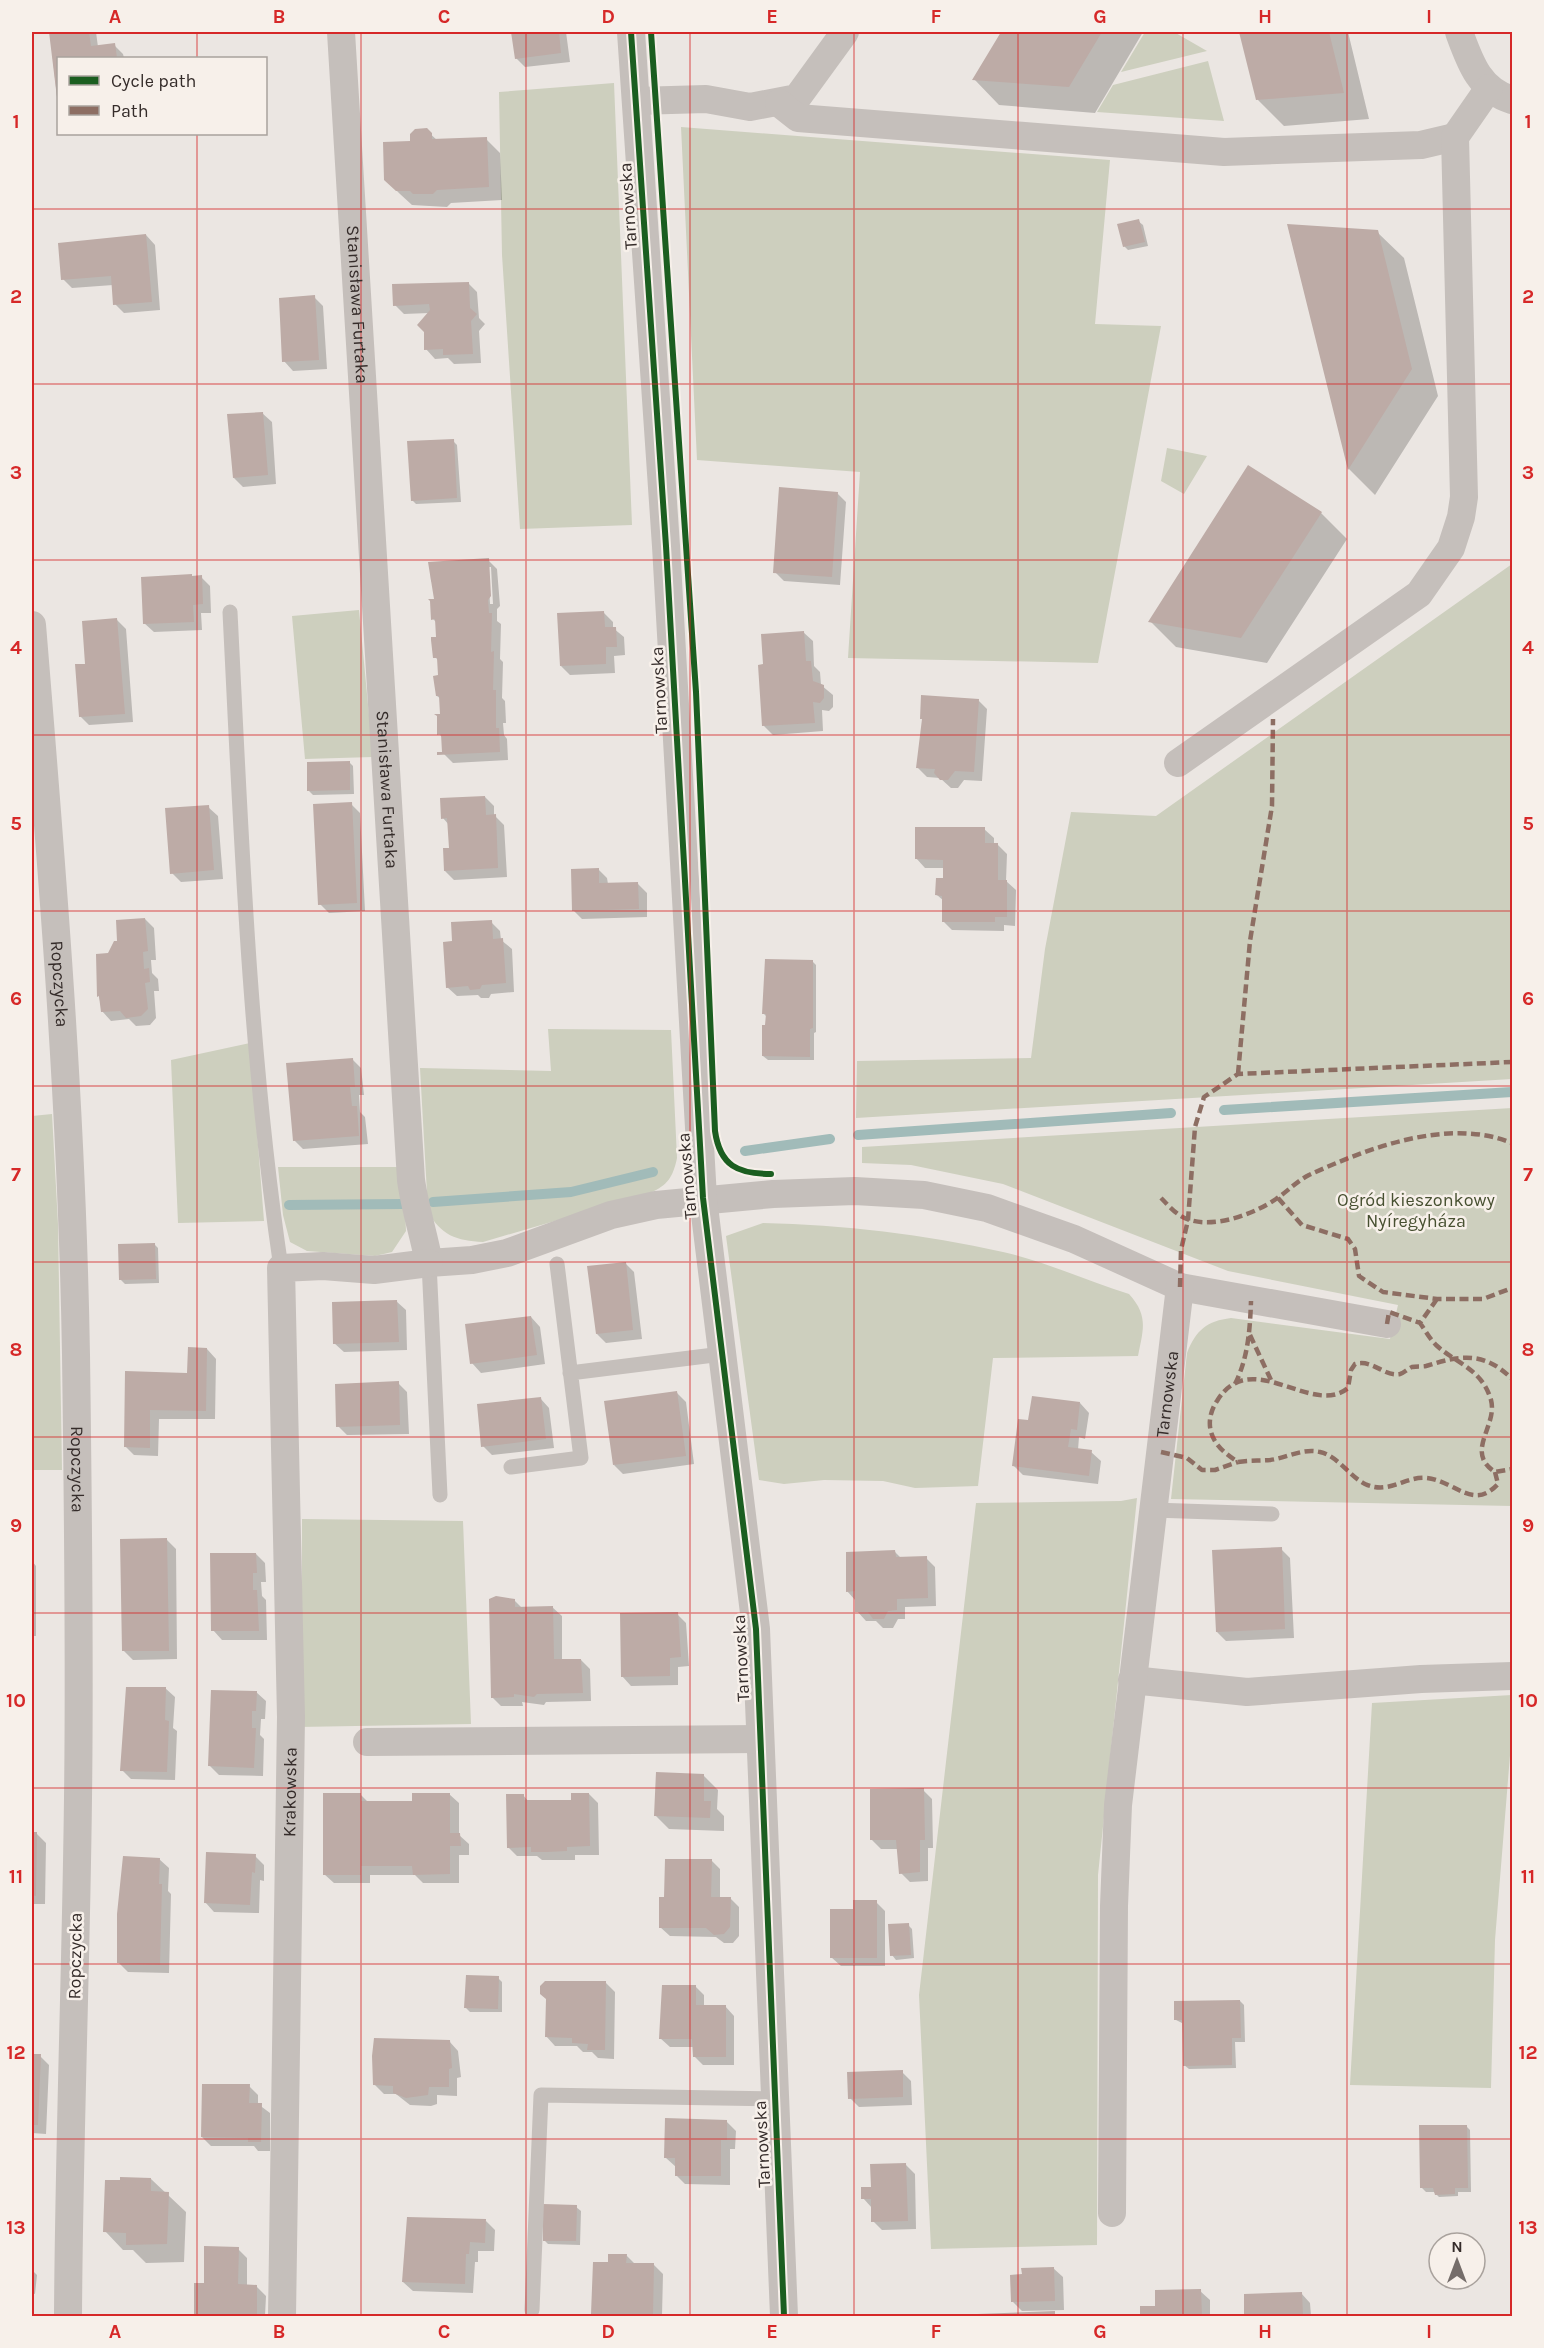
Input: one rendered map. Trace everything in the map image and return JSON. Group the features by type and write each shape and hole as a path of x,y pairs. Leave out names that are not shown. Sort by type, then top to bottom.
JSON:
{"street":[{"name":"Stanisława Furtaka","path":"341,32 411,1180 415,1209 424,1235 429,1263"},
{"name":"Tarnowska","path":"631,32 666,546 703,1198 756,1629 784,2316"},
{"path":"636,101 706,99 750,107 797,98 845,32"},
{"path":"779,103 798,118 1224,152 1421,145 1455,137 1501,94 1473,67 1459,32"},
{"path":"1178,763 1419,594 1451,548 1461,517 1464,497 1455,137"},
{"name":"Ropczycka","path":"32,625 64,1058 73,1219 76,1353 79,1744 68,2316"},
{"name":"Tarnowska","path":"703,1198 855,1191 924,1195 987,1208 1074,1239 1180,1287 1387,1324"},
{"path":"281,1268 323,1266 374,1270 472,1260 507,1252 611,1215 703,1198"},
{"name":"Krakowska","path":"281,1268 291,1717 282,2316"},
{"name":"Tarnowska","path":"1112,2213 1117,1816 1180,1287"},
{"path":"1132,1680 1197,1689 1246,1692 1421,1679 1512,1676"},
{"path":"368,1742 760,1738"}],"lane":[{"path":"230,612 238,789 258,1082 281,1268"},
{"path":"429,1263 440,1495"},
{"path":"511,1467 581,1458 557,1264"},
{"path":"570,1373 722,1354"},
{"path":"1153,1510 1272,1514"},
{"path":"532,2310 542,2095 775,2099"}],"green space":[{"path":"1145,32 1174,32 1207,51 1121,72"},
{"path":"1208,61 1224,121 1097,112 1113,85"},
{"path":"614,83 632,525 520,529 502,255 499,92"},
{"path":"681,127 1110,160 1095,324 1161,326 1098,663 848,658 860,472 697,460"},
{"path":"1167,448 1207,456 1184,494 1161,481"},
{"path":"1512,564 1512,1079 856,1118 857,1061 1031,1058 1045,949 1071,812 1156,816"},
{"path":"359,610 373,757 305,759 292,616"},
{"path":"548,1029 671,1030 677,1158 674,1170 661,1187 650,1193 483,1242 450,1235 438,1226 428,1211 420,1068 551,1071"},
{"path":"250,1043 264,1221 178,1223 171,1060"},
{"name":"Ogród kieszonkowy Nyíregyháza","path":"1512,1108 1512,1506 1171,1499 1187,1353 1194,1338 1203,1328 1231,1318 1390,1339 1398,1305 1228,1271 1003,1184 911,1165 862,1163 862,1147"},
{"path":"52,1114 58,1224 62,1470 32,1470 32,1116"},
{"path":"278,1167 403,1167 406,1231 392,1252 375,1256 307,1251 290,1242 283,1215"},
{"path":"763,1223 853,1228 913,1235 1003,1252 1051,1266 1129,1294 1140,1309 1142,1316 1143,1331 1138,1356 993,1358 978,1486 915,1488 883,1481 824,1480 784,1484 759,1480 726,1236"},
{"path":"1137,1498 1098,1875 1097,2245 931,2249 919,1995 976,1503 1121,1501"},
{"path":"302,1519 463,1521 471,1724 298,1727 302,1684"},
{"path":"1512,1695 1511,1743 1495,1940 1491,2088 1350,2085 1372,1703"}],"building":[{"path":"49,32 89,32 91,46 115,43 117,57 57,57 57,98"},
{"path":"511,32 559,32 561,53 515,59"},
{"path":"1001,32 1102,32 1069,87 972,80"},
{"path":"1239,32 1329,32 1344,93 1256,100"},
{"path":"427,128 432,133 432,139 487,137 489,187 437,190 433,194 413,194 410,191 396,191 384,180 383,142 410,141 410,134 415,129"},
{"path":"1139,219 1145,242 1123,247 1117,224"},
{"path":"1287,224 1378,230 1412,369 1348,470"},
{"path":"146,234 152,302 113,305 111,276 61,280 58,243"},
{"path":"469,282 470,308 477,314 471,321 473,354 443,355 443,349 424,350 424,332 417,325 430,310 429,304 393,306 392,284"},
{"path":"315,295 319,360 282,362 279,298"},
{"path":"263,412 268,475 233,478 227,414"},
{"path":"454,439 457,498 411,501 407,441"},
{"path":"1248,465 1322,512 1241,638 1148,622"},
{"path":"779,487 838,492 832,577 773,573"},
{"path":"489,558 491,596 488,600 489,613 492,613 493,690 496,690 496,728 499,728 500,752 437,755 437,752 442,752 441,734 437,735 437,716 434,714 440,714 439,696 436,696 433,676 438,675 437,658 433,658 431,640 431,637 436,637 435,619 431,620 428,599 434,599 428,562"},
{"path":"192,574 192,576 202,575 203,604 193,605 194,622 143,624 141,577"},
{"path":"604,611 605,627 616,627 617,647 606,647 606,664 560,666 557,613"},
{"path":"117,618 125,714 79,717 75,664 85,664 82,621"},
{"path":"804,631 806,661 811,661 813,681 824,685 824,698 820,703 813,702 815,723 762,726 758,665 763,664 761,634"},
{"path":"921,695 979,699 974,772 955,771 948,780 940,780 934,773 935,769 916,768 922,719 920,719"},
{"path":"350,761 350,790 307,791 307,762"},
{"path":"485,796 486,815 496,814 498,868 444,871 443,848 449,848 447,818 441,819 440,798"},
{"path":"352,802 357,903 318,905 313,804"},
{"path":"209,805 214,870 170,874 165,808"},
{"path":"915,827 985,827 985,843 998,843 998,880 1007,880 1007,917 995,917 995,922 942,922 942,896 935,895 936,878 943,878 943,860 915,859"},
{"path":"599,868 599,883 638,882 639,909 572,911 571,869"},
{"path":"145,918 148,951 143,952 144,969 149,968 150,982 145,983 148,1009 141,1016 126,1018 120,1011 101,1012 99,996 97,997 96,954 108,953 114,941 117,941 116,920"},
{"path":"492,920 493,939 503,938 506,983 482,985 480,989 470,990 468,986 446,988 443,942 452,941 451,922"},
{"path":"765,959 813,960 813,1028 810,1029 810,1057 762,1056 762,1025 765,1025 766,1014 762,1014"},
{"path":"353,1058 355,1087 350,1087 352,1106 357,1106 359,1136 293,1141 286,1063"},
{"path":"155,1243 156,1279 119,1280 118,1244"},
{"path":"626,1262 633,1330 596,1334 587,1266"},
{"path":"397,1300 399,1342 333,1344 332,1302"},
{"path":"531,1316 537,1355 470,1364 465,1324"},
{"path":"188,1347 207,1348 206,1411 150,1410 150,1448 124,1447 125,1371 187,1373"},
{"path":"399,1381 400,1425 336,1427 335,1384"},
{"path":"677,1391 686,1456 613,1465 604,1401"},
{"path":"1032,1396 1080,1402 1077,1430 1071,1429 1068,1447 1092,1450 1089,1476 1012,1466 1018,1419 1028,1420"},
{"path":"541,1397 546,1439 481,1447 477,1404"},
{"path":"167,1538 169,1651 122,1651 120,1539"},
{"path":"1282,1547 1285,1629 1216,1632 1212,1550"},
{"path":"895,1550 896,1557 927,1556 928,1598 897,1599 897,1610 888,1611 884,1619 873,1619 868,1612 855,1612 855,1591 846,1592 846,1552"},
{"path":"210,1553 256,1553 257,1573 253,1573 253,1590 257,1590 259,1631 211,1631"},
{"path":"496,1596 515,1599 515,1607 553,1606 554,1659 581,1659 583,1693 537,1694 534,1697 514,1694 514,1697 491,1698 489,1599"},
{"path":"678,1612 681,1657 670,1658 670,1676 621,1677 620,1613"},
{"path":"126,1687 166,1687 165,1720 169,1721 167,1772 120,1771"},
{"path":"211,1690 257,1691 256,1711 252,1711 252,1728 256,1728 254,1768 208,1766"},
{"path":"656,1772 704,1774 704,1801 711,1801 710,1818 654,1816"},
{"path":"924,1788 925,1840 920,1840 920,1872 899,1874 896,1840 870,1840 870,1789"},
{"path":"323,1793 361,1793 361,1801 412,1801 412,1793 450,1793 450,1833 460,1833 461,1846 450,1846 450,1874 413,1875 412,1866 361,1866 361,1875 323,1875"},
{"path":"571,1793 589,1793 590,1846 567,1847 567,1851 547,1852 531,1852 531,1847 507,1848 506,1794 524,1794 524,1800 571,1800"},
{"path":"32,1832 37,1832 36,1896 32,1895"},
{"path":"206,1852 256,1854 255,1873 252,1872 250,1905 204,1903"},
{"path":"123,1856 160,1858 159,1884 162,1884 160,1965 117,1963 117,1914"},
{"path":"665,1859 712,1859 711,1897 731,1897 730,1927 724,1934 714,1935 706,1928 659,1928 659,1897 664,1897"},
{"path":"853,1900 877,1900 877,1958 830,1958 830,1909 853,1909"},
{"path":"909,1923 911,1955 890,1956 888,1924"},
{"path":"466,1975 499,1976 498,2009 464,2008"},
{"path":"545,1981 606,1981 605,2050 587,2050 588,2044 572,2043 572,2038 545,2037 546,1999 540,1994 540,1986"},
{"path":"662,1985 696,1985 696,2005 726,2005 726,2057 693,2057 692,2039 659,2039"},
{"path":"1240,2000 1241,2038 1232,2038 1232,2065 1183,2066 1182,2020 1174,2020 1174,2001"},
{"path":"374,2038 450,2040 452,2068 449,2069 449,2087 429,2087 428,2095 406,2098 393,2093 393,2086 373,2085"},
{"path":"32,2054 41,2054 38,2125 32,2125"},
{"path":"903,2070 903,2097 848,2099 847,2072"},
{"path":"202,2084 250,2084 249,2103 262,2103 261,2142 248,2142 248,2138 201,2137"},
{"path":"665,2118 727,2120 727,2140 721,2140 721,2176 675,2176 675,2158 664,2158"},
{"path":"1419,2125 1467,2125 1468,2188 1455,2188 1455,2194 1435,2195 1433,2188 1420,2188"},
{"path":"906,2163 908,2221 871,2222 871,2199 861,2199 861,2187 871,2187 870,2164"},
{"path":"120,2177 151,2178 151,2191 169,2192 167,2244 126,2245 126,2233 103,2232 105,2180 120,2180"},
{"path":"543,2204 577,2205 576,2241 543,2241"},
{"path":"407,2217 486,2219 485,2243 470,2242 469,2254 466,2254 465,2284 402,2282"},
{"path":"204,2246 239,2247 238,2284 257,2285 257,2316 194,2316 194,2283 204,2283"},
{"path":"608,2254 627,2254 626,2263 654,2263 653,2315 591,2314 593,2262 608,2262"},
{"path":"1054,2267 1055,2301 1011,2302 1010,2275 1022,2274 1021,2268"},
{"path":"1201,2289 1202,2316 1140,2316 1140,2306 1155,2306 1155,2290"},
{"path":"1302,2292 1303,2316 1244,2316 1244,2294"},
{"path":"1055,2311 1055,2316 977,2316 977,2314"}],"waterway":[{"path":"1224,1110 1512,1092"},
{"path":"858,1135 1171,1113"},
{"path":"745,1151 830,1139"},
{"path":"433,1202 571,1192 653,1172"},
{"path":"289,1205 402,1204"}],"marked path":[{"path":"1238,1074 1250,941 1272,806 1273,719"},
{"path":"1180,1287 1181,1250 1188,1220 1195,1127 1204,1097 1238,1074 1512,1062"},
{"path":"1161,1198 1186,1219 1200,1222 1223,1221 1267,1205 1309,1175 1383,1146 1409,1139 1462,1133 1488,1136 1512,1143"},
{"path":"1278,1198 1302,1225 1348,1239 1355,1249 1359,1276 1383,1292 1437,1299 1483,1299 1512,1288"},
{"path":"1437,1299 1420,1323 1436,1345 1482,1381 1491,1400 1492,1410 1482,1447 1482,1456 1486,1464 1495,1472 1512,1469"},
{"path":"1235,1384 1246,1354 1251,1301"},
{"path":"1387,1324 1389,1312 1420,1323"},
{"path":"1250,1335 1271,1380"},
{"path":"1495,1472 1498,1484 1489,1492 1472,1495 1427,1478 1374,1487 1359,1480 1326,1454 1313,1451 1270,1460 1238,1462 1225,1453 1215,1441 1210,1428 1211,1416 1217,1401 1231,1386 1247,1380 1264,1380 1317,1395 1333,1395 1348,1388 1351,1370 1355,1364 1361,1363 1389,1373 1400,1374 1412,1367 1426,1366 1450,1359 1472,1358 1492,1364 1512,1379"},
{"path":"1161,1452 1187,1458 1202,1470 1215,1470 1238,1462"}],"cycle path":[{"path":"631,32 666,546 703,1198 756,1629 784,2316"},
{"path":"651,32 696,692 715,1131 721,1152 732,1166 749,1172 771,1174"}]}
